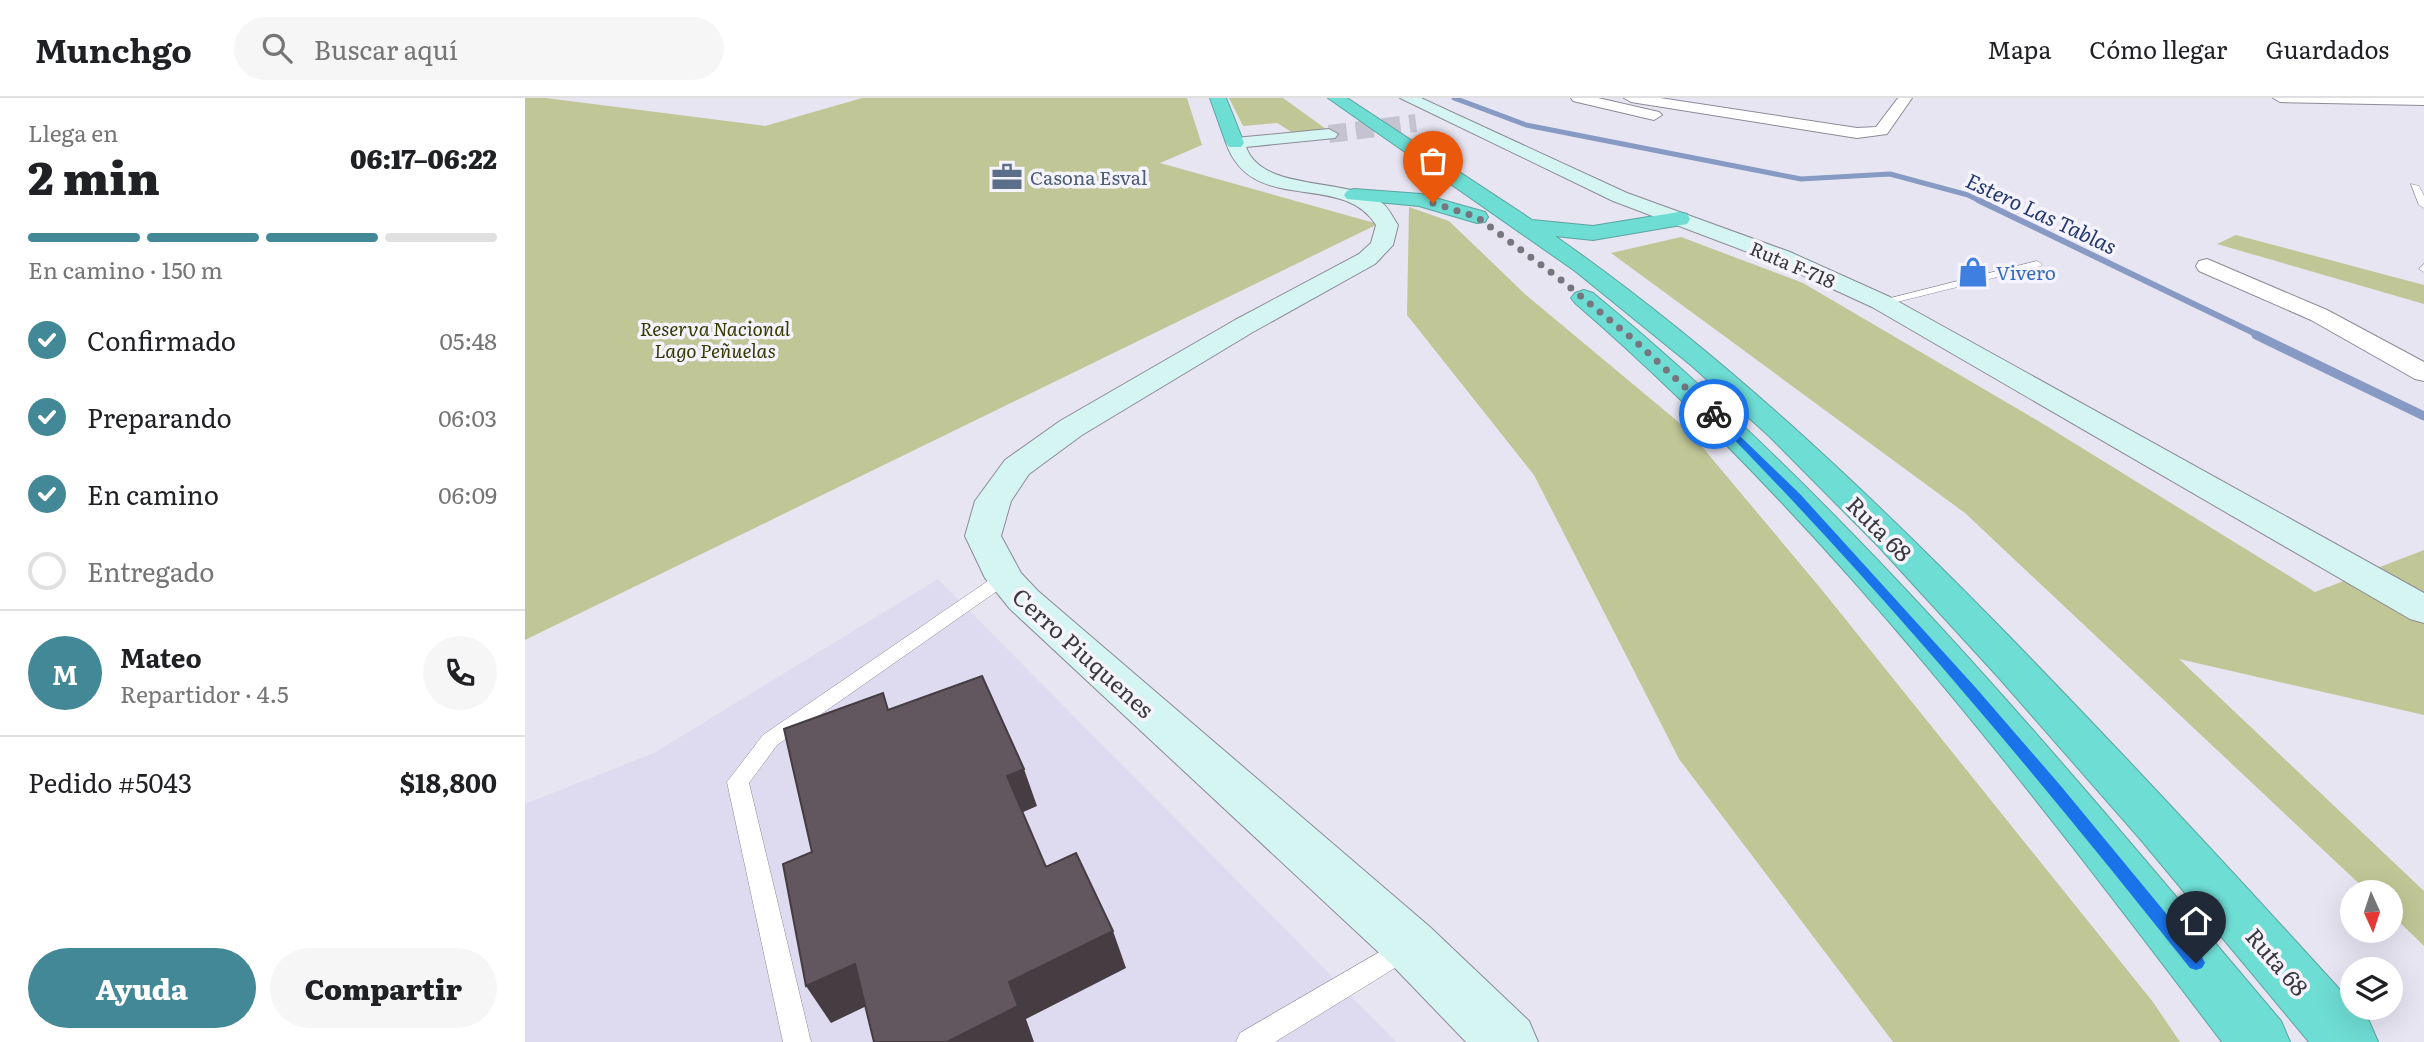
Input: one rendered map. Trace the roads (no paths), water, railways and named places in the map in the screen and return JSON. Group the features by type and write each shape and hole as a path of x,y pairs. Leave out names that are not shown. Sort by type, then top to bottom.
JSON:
{"highway":[{"path":"1218,98 1235,143"},
{"name":"Ruta 68","path":"1328,101 1477,217 1575,265 1633,339 1728,427 1876,583 2055,789 2259,1042"},
{"name":"Ruta 68","path":"1328,101 1527,226 1575,265 1662,327 1717,373 1884,531 2124,786 2347,1042"},
{"path":"1354,195 1421,200 1477,217"},
{"path":"1527,226 1575,265 1679,219"}],"street":[{"name":"Ruta F-718","path":"1408,98 1620,197 1782,257 1881,302 2424,610"},
{"path":"1579,98 1656,115 1741,128"},
{"path":"1630,98 1678,102 1771,120 1873,133 1881,131 1905,98"},
{"path":"2280,98 2424,101"},
{"path":"2397,99 2424,108"},
{"path":"2397,99 2424,114"},
{"path":"1771,120 1790,105"},
{"path":"1416,123 1451,118"},
{"path":"1329,134 1235,143 1242,162 1268,178 1297,187 1354,195"},
{"name":"Cerro Piuquenes","path":"1354,195 1373,206 1387,225 1388,232 1382,245 1367,259 1244,326 1070,428 1017,467 993,501 983,536 1004,578 1024,600 1410,945 1488,1033"},
{"path":"2207,266 2319,315 2424,373"},
{"path":"2319,315 2351,305"}],"lane":[{"path":"2414,186 2424,205"},
{"path":"1881,302 2037,264"},
{"path":"797,1042 737,782 770,740 1004,578"},
{"path":"1250,1042 1410,945"}],"waterway":[{"name":"Estero Las Tablas","path":"1454,98 1526,125 1801,179 1890,174 1978,200"},
{"name":"Estero Las Tablas","path":"1978,200 2260,336"},
{"name":"Estero Las Tablas","path":"1978,200 1982,202"},
{"name":"Estero Las Tablas","path":"2256,335 2424,416"}],"tunnel":[{"path":"1329,134 1416,123"}],"place":[{"name":"Casona Esval","path":"1007,177"},
{"name":"Vivero","path":"1973,272"}],"park label":[{"name":"Reserva Nacional Lago Peñuelas","path":"715,339"}]}
